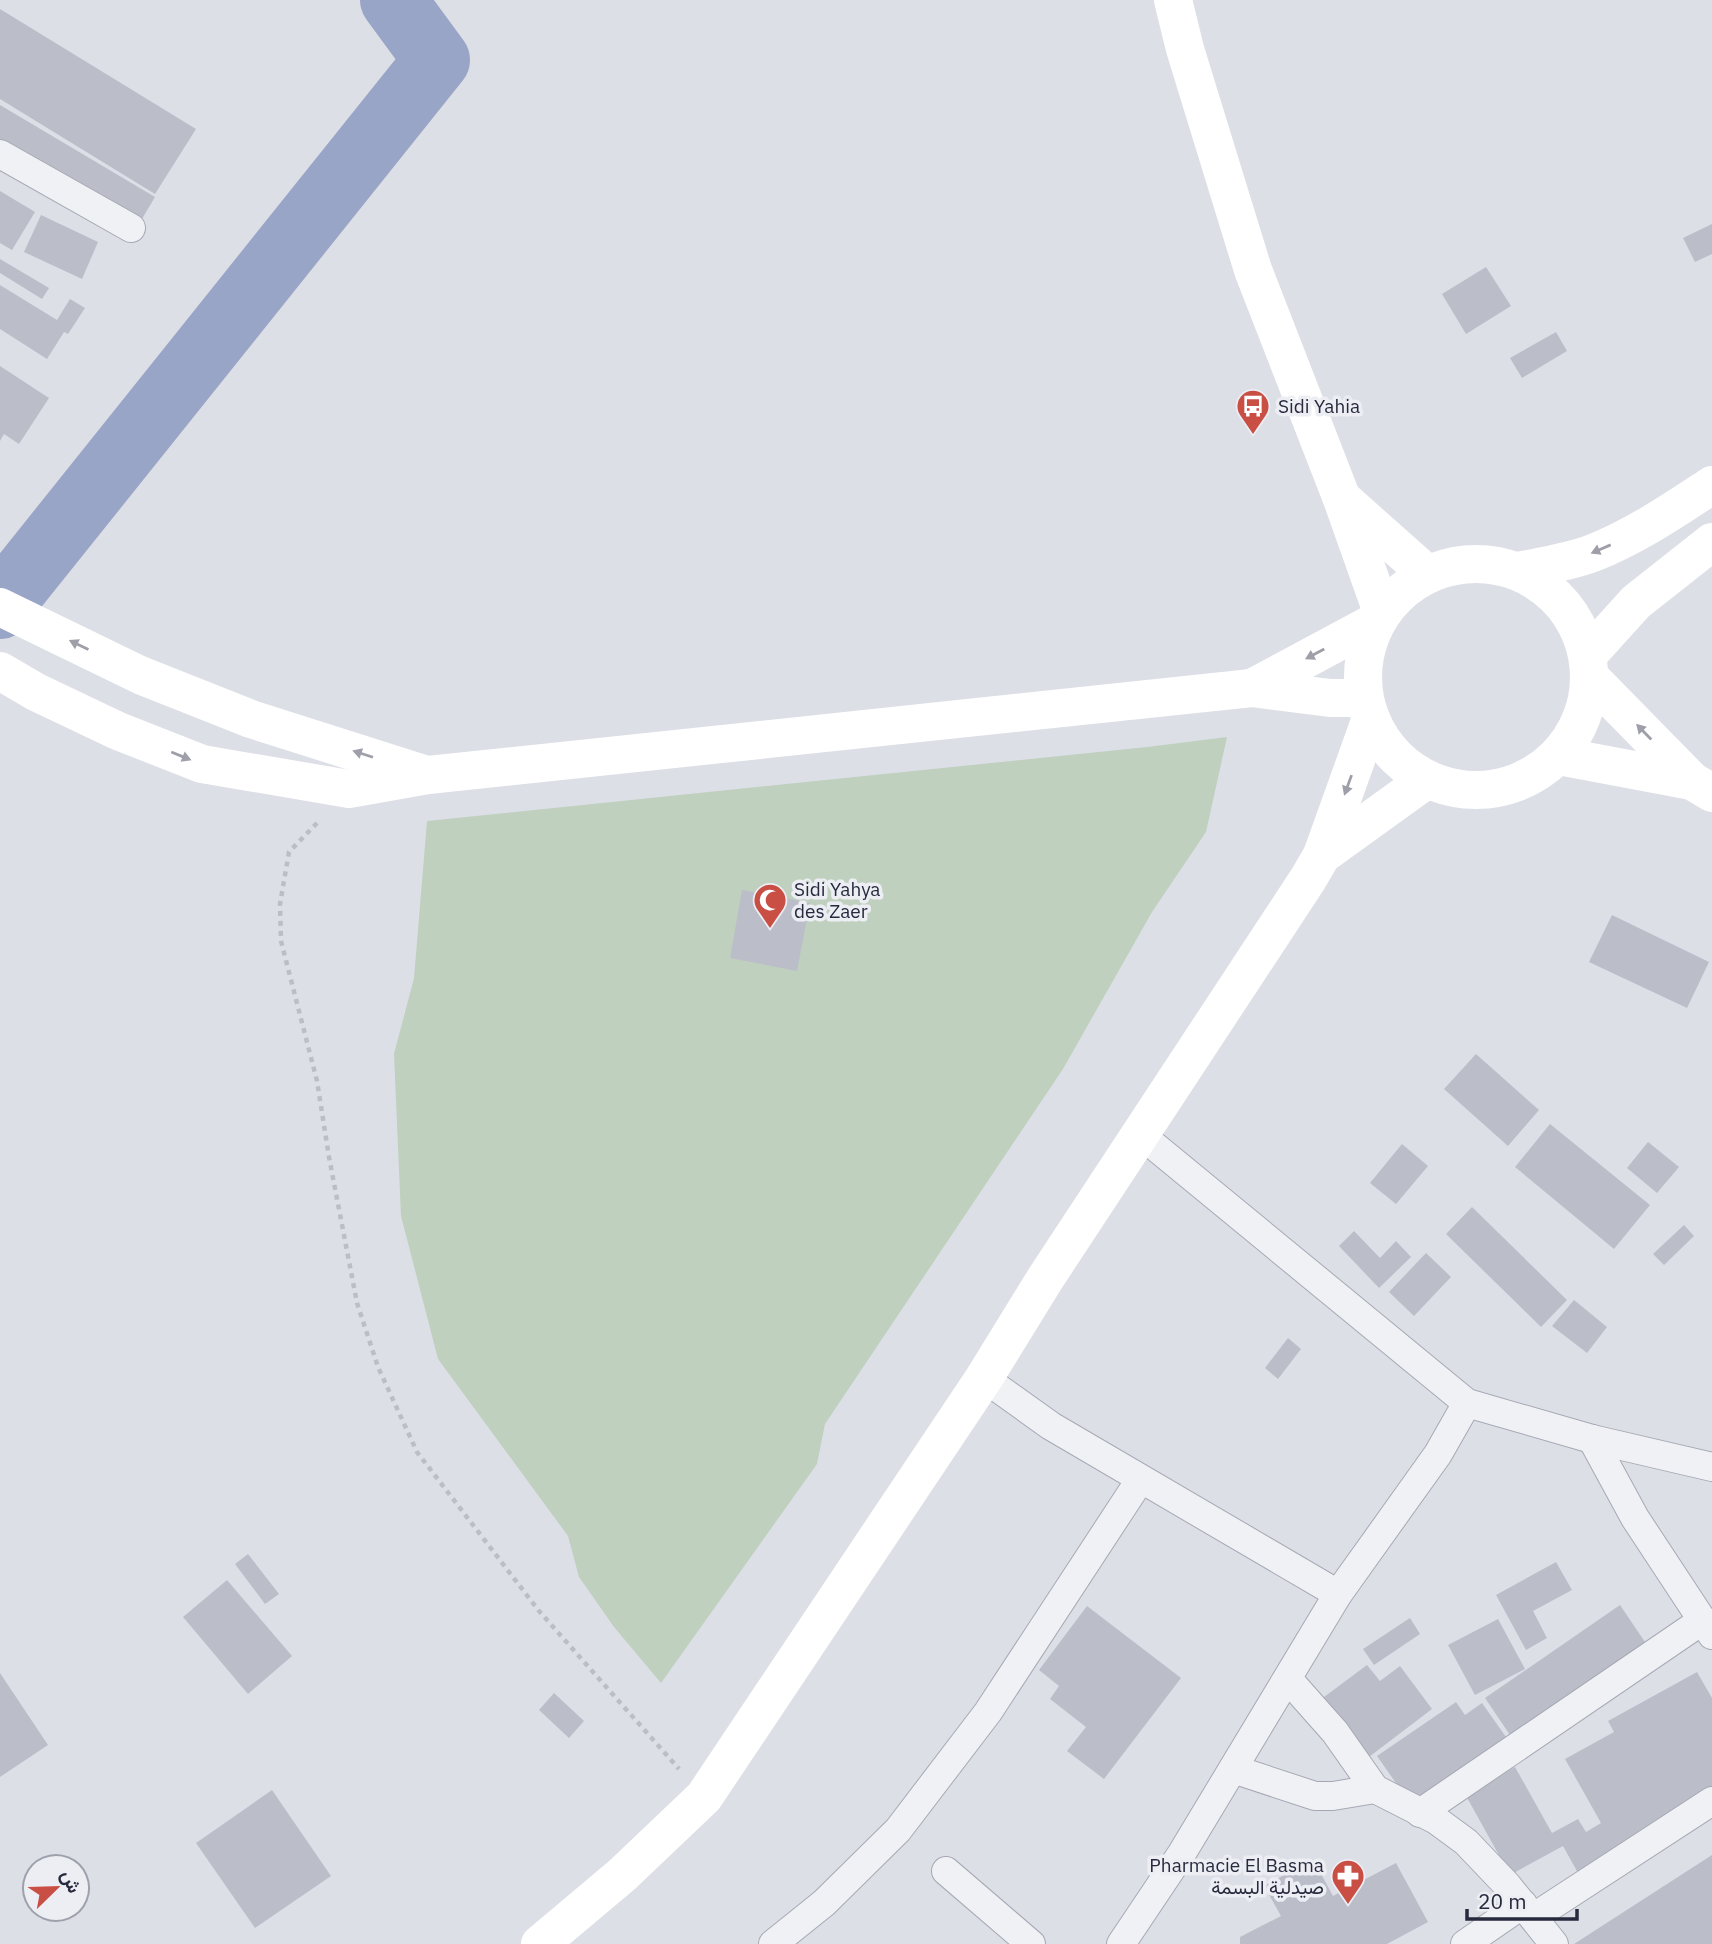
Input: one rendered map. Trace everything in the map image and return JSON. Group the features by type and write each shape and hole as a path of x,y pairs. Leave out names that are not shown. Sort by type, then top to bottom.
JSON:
{"main road":[{"path":"1173,0 1185,49 1253,270 1342,499 1379,617"},
{"path":"1518,571 1592,553 1626,538 1662,519 1712,485"},
{"path":"1342,499 1427,574"},
{"path":"1589,666 1636,602 1712,542"},
{"path":"1488,564 1518,571 1550,591 1575,620 1589,666 1582,720 1559,756 1530,778 1496,790 1460,790 1426,780 1403,765 1384,745 1367,709 1362,672 1366,646 1379,617 1402,590 1427,574 1457,565 1488,564"},
{"path":"0,607 140,675 251,719 428,775"},
{"path":"1252,688 1379,617"},
{"path":"1589,666 1702,787"},
{"path":"0,671 36,692 118,731 202,764 349,789 428,775 1252,688 1330,698 1367,709"},
{"path":"540,1944 622,1875 704,1797 984,1378 1045,1279 1322,855 1367,709"},
{"path":"1559,756 1702,787"},
{"path":"1322,855 1426,780"}],"street":[{"path":"0,154 131,228"},
{"path":"1141,1135 1467,1403 1592,1439 1712,1467"},
{"path":"984,1378 1051,1426 1338,1594"},
{"path":"1121,1944 1182,1853 1338,1594 1438,1454 1467,1403"},
{"path":"1420,1813 1707,1627 1635,1518 1592,1439"},
{"path":"773,1944 824,1903 898,1830 988,1712 1140,1480"},
{"path":"1288,1679 1335,1732 1375,1789 1436,1820 1466,1842 1529,1910 1554,1944"},
{"path":"1233,1769 1315,1796 1333,1797 1375,1789"},
{"path":"1465,1944 1529,1910 1712,1801"},
{"path":"946,1871 1031,1944"}],"path":[{"path":"349,789 289,852 280,904 281,941 317,1081 357,1303 378,1367 417,1451 433,1473 539,1611 704,1797"}],"green space":[{"path":"1227,737 1206,832 1152,912 1063,1069 825,1424 817,1464 661,1683 614,1627 579,1577 568,1536 438,1359 401,1216 394,1054 414,978 427,821"}],"building":[{"path":"0,9 196,129 155,194 0,99"},
{"path":"0,105 155,197 136,229 0,151"},
{"path":"0,191 35,212 12,250 0,243"},
{"path":"41,215 98,242 82,279 24,252"},
{"path":"1712,224 1712,254 1695,262 1683,238"},
{"path":"0,259 49,288 42,299 0,273"},
{"path":"1486,267 1511,306 1466,334 1442,294"},
{"path":"0,285 57,320 70,299 85,308 68,334 64,332 47,359 0,329"},
{"path":"1556,332 1567,351 1522,378 1510,358"},
{"path":"0,366 49,398 19,444 4,434 0,441"},
{"name":"Sidi Yahya des Zaer","path":"742,890 810,903 797,971 730,958"},
{"path":"1612,915 1709,962 1687,1008 1589,962"},
{"path":"1476,1054 1539,1110 1508,1146 1444,1089"},
{"path":"1550,1124 1650,1205 1614,1249 1515,1167"},
{"path":"1648,1142 1679,1167 1657,1193 1627,1168"},
{"path":"1402,1144 1428,1166 1396,1204 1370,1183"},
{"path":"1472,1207 1567,1300 1541,1327 1446,1234"},
{"path":"1684,1225 1694,1236 1664,1265 1653,1254"},
{"path":"1354,1231 1380,1258 1396,1241 1411,1257 1379,1288 1339,1246"},
{"path":"1426,1253 1451,1277 1414,1316 1389,1292"},
{"path":"1574,1300 1607,1327 1587,1353 1552,1326"},
{"path":"1288,1338 1301,1349 1278,1379 1265,1368"},
{"path":"248,1554 279,1594 265,1604 235,1564"},
{"path":"1556,1562 1572,1590 1533,1611 1547,1638 1526,1650 1496,1595"},
{"path":"227,1580 292,1656 248,1694 183,1617"},
{"path":"1620,1605 1647,1645 1512,1738 1485,1698"},
{"path":"1087,1606 1181,1678 1104,1779 1067,1751 1086,1727 1050,1699 1059,1686 1039,1670"},
{"path":"1410,1618 1420,1634 1374,1665 1363,1649"},
{"path":"1498,1619 1525,1669 1475,1695 1448,1645"},
{"path":"1367,1665 1380,1681 1400,1666 1432,1709 1365,1760 1320,1700"},
{"path":"1697,1672 1712,1698 1712,1788 1578,1873 1563,1846 1510,1875 1465,1794 1515,1767 1552,1833 1578,1819 1586,1832 1601,1823 1565,1759 1614,1732 1608,1721"},
{"path":"0,1673 48,1745 0,1777"},
{"path":"554,1693 584,1721 569,1738 539,1710"},
{"path":"1456,1702 1465,1715 1482,1703 1506,1737 1410,1803 1377,1756"},
{"path":"272,1790 331,1876 255,1928 196,1843"},
{"path":"1712,1855 1712,1944 1574,1944"},
{"name":"Pharmacie El Basma صيدلية البسمة","path":"1313,1859 1333,1896 1396,1863 1428,1922 1387,1944 1240,1944 1240,1937 1281,1916 1264,1886"}],"waterway":[{"path":"0,606 437,60 393,0"}],"place":[{"name":"Sidi Yahia","path":"1253,436"},
{"name":"Sidi Yahya des Zaer","path":"770,930"},
{"name":"Pharmacie El Basma صيدلية البسمة","path":"1348,1906"}]}
